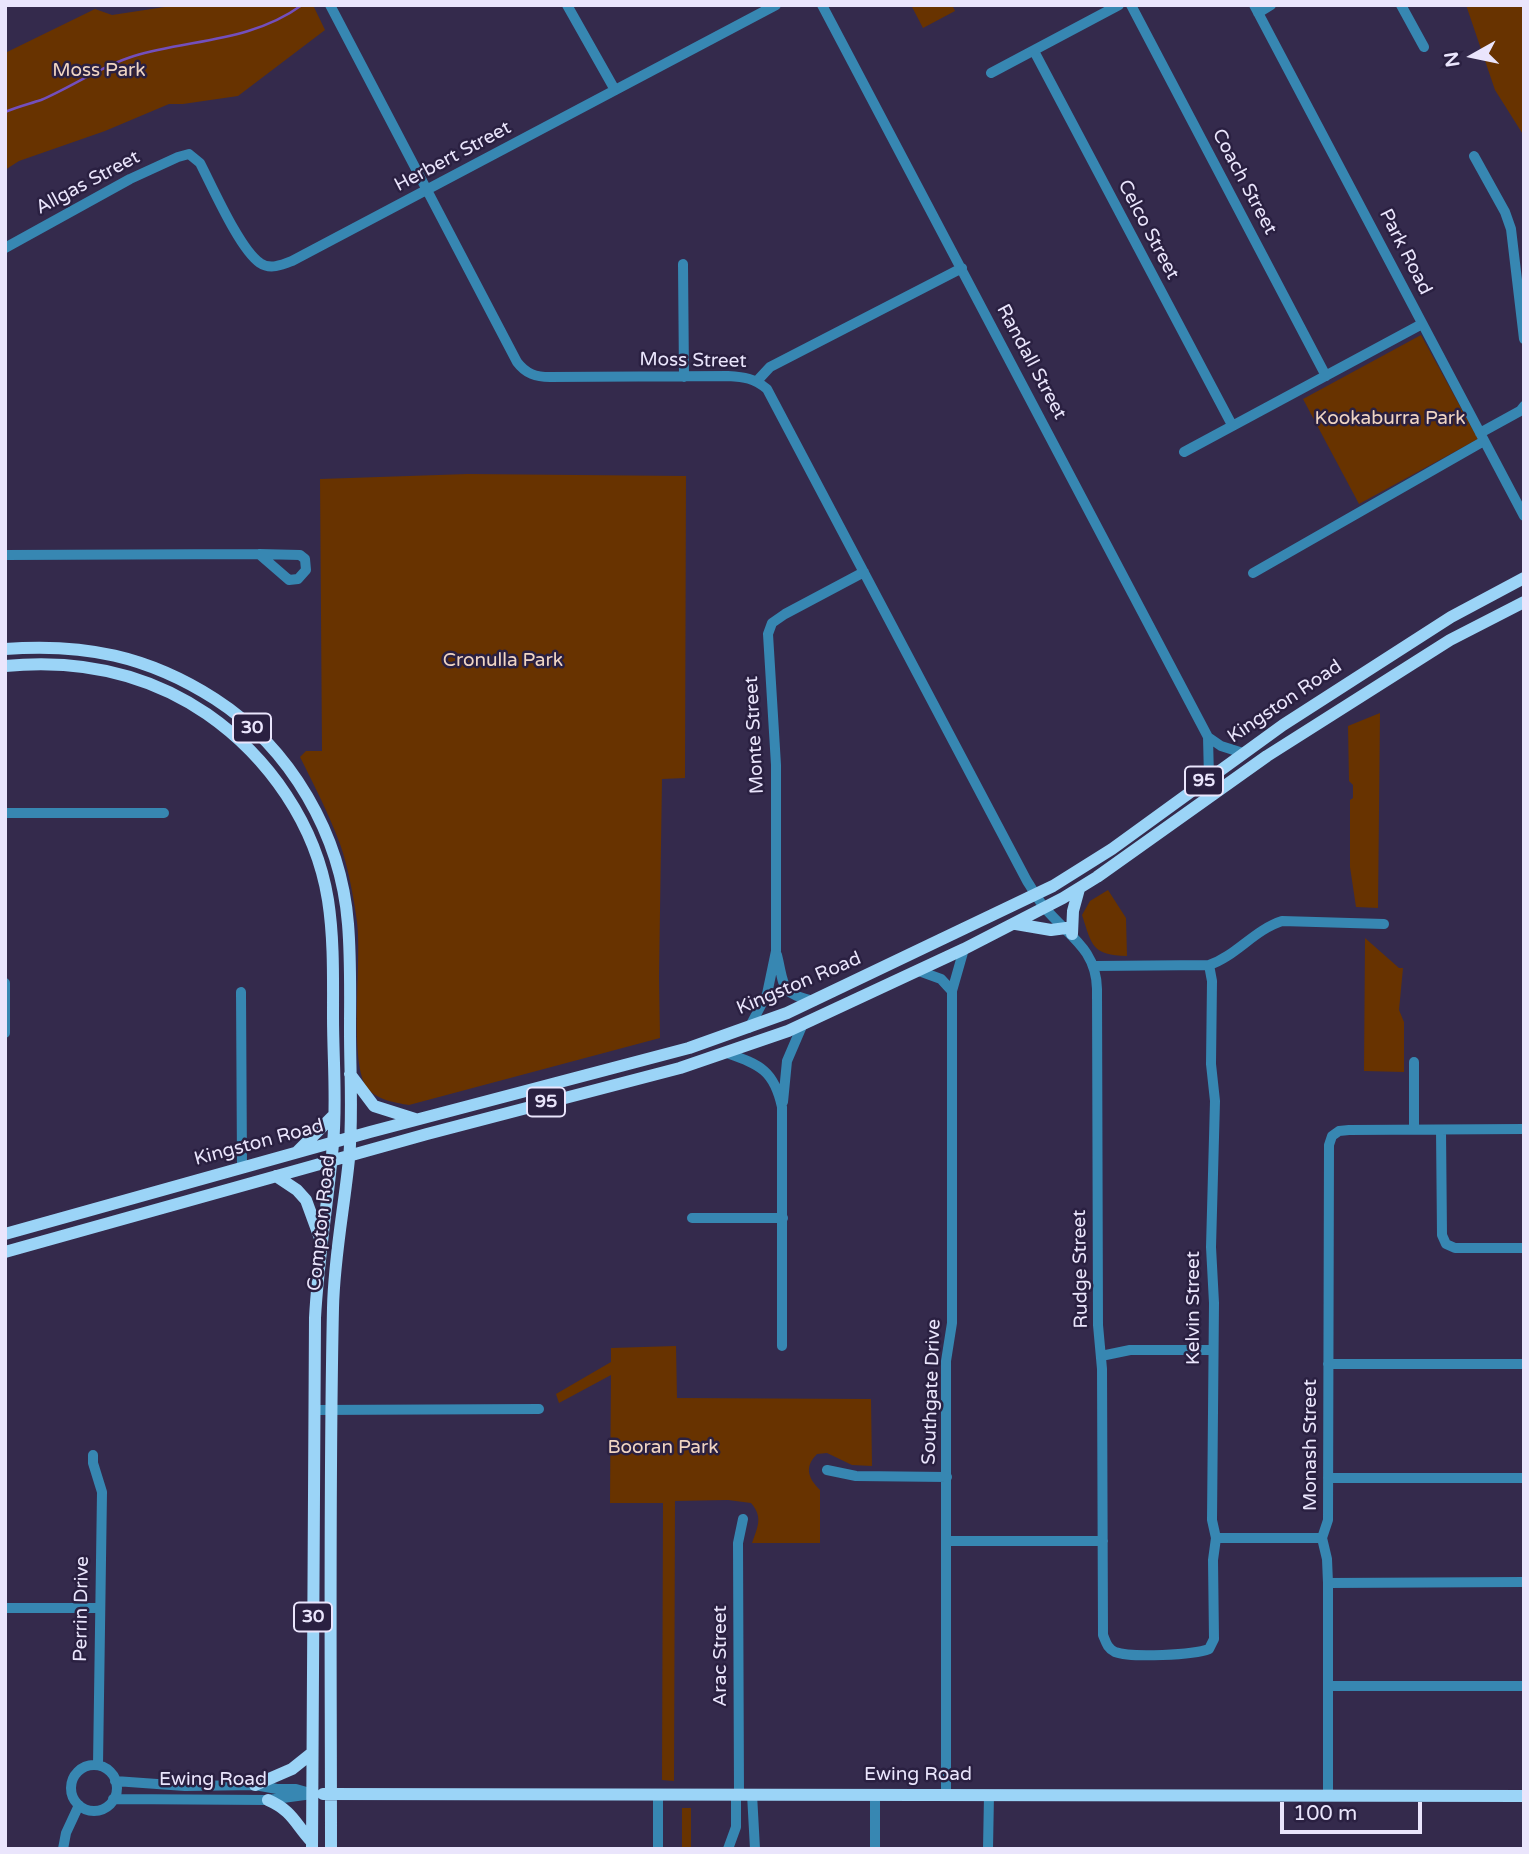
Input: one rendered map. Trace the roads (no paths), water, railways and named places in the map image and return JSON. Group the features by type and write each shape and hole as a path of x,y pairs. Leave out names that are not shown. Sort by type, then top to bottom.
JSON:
{"main road":[{"name":"Kingston Road","path":"5,1234 415,1119 689,1048 749,1028 814,1001 1035,895 1112,849 1243,752 1451,617 1524,578"},
{"name":"Kingston Road","path":"5,1252 510,1111 664,1072 727,1054 802,1026 1016,924 1079,889 1267,756 1450,640 1524,602"},
{"name":"Compton Road","path":"5,649 51,646 92,649 133,659 193,685 228,708 261,736 287,766 312,805 326,834 344,892 349,941 351,1074 349,1156 333,1287 331,1849"},
{"name":"Compton Road","path":"5,666 69,664 112,672 155,685 195,706 229,729 274,777 295,809 312,844 328,897 332,950 334,1115 315,1318 312,1845"},
{"path":"1016,924 1069,931 1079,889"},
{"path":"351,1074 374,1106 415,1119"},
{"path":"297,1152 334,1115"},
{"path":"276,1176 298,1190 306,1199 321,1241"},
{"path":"255,1785 292,1769 312,1753"},
{"name":"Ewing Road","path":"312,1794 1524,1796"},
{"path":"268,1800 289,1811 312,1845"}],"street":[{"path":"567,5 615,90"},
{"name":"Herbert Street","path":"189,154 200,163 246,249 261,264 275,267 292,261 428,191 776,5"},
{"name":"Randall Street","path":"822,5 1208,737 1209,778"},
{"path":"991,73 1119,5"},
{"name":"Coach Street","path":"1131,5 1326,376"},
{"path":"1256,9 1271,5"},
{"path":"1401,5 1424,47"},
{"name":"Moss Street","path":"331,8 517,362 524,370 534,375 550,377 728,376 757,381 767,389 1035,895 1045,908"},
{"name":"Park Road","path":"1256,9 1524,516"},
{"name":"Celco Street","path":"1034,51 1232,425"},
{"name":"Allgas Street","path":"5,248 130,179 189,154"},
{"path":"1474,156 1505,212 1511,229 1524,339"},
{"path":"683,264 684,377"},
{"path":"757,381 770,367 962,268"},
{"path":"1184,452 1422,324"},
{"path":"1254,573 1482,437 1524,406"},
{"path":"5,555 259,554 300,555 305,559 306,570 298,579 289,580 259,554"},
{"name":"Monte Street","path":"749,1028 767,993 776,951 776,765 768,635 772,623 785,614 864,572"},
{"path":"1208,737 1221,746 1243,752"},
{"path":"5,813 164,813"},
{"name":"Rudge Street","path":"1045,908 1069,931 1094,966 1097,989 1103,1634 1108,1647"},
{"path":"1094,966 1209,965 1220,962 1268,926 1282,921 1384,924"},
{"name":"Southgate Drive","path":"946,1795 946,1361 952,1324 952,991 964,949"},
{"name":"Monte Street","path":"776,951 788,992 796,997 814,1001"},
{"name":"Kelvin Street","path":"1108,1647 1117,1653 1140,1655 1197,1654 1209,1649 1214,1639 1213,1560 1216,1538 1212,1520 1214,1294 1211,1247 1215,1101 1211,1064 1212,981 1209,965"},
{"path":"919,971 941,979 952,991"},
{"path":"5,983 5,1033"},
{"path":"241,992 242,1167"},
{"path":"782,1346 782,1107 787,1061 802,1026"},
{"path":"727,1054 751,1061 765,1070 776,1086 782,1107"},
{"path":"1414,1062 1414,1129 1524,1129"},
{"name":"Monash Street","path":"1328,1795 1328,1583 1327,1559 1322,1538 1328,1520 1329,1145 1332,1136 1339,1130 1414,1129"},
{"path":"1441,1130 1441,1236 1446,1244 1455,1248 1524,1248"},
{"path":"692,1219 783,1218"},
{"path":"1101,1356 1130,1350 1212,1350"},
{"path":"1328,1364 1524,1364"},
{"path":"314,1409 539,1409"},
{"name":"Perrin Drive","path":"93,1455 102,1492 98,1765"},
{"path":"827,1470 856,1476 947,1476"},
{"path":"1328,1478 1524,1478"},
{"name":"Arac Street","path":"742,1794 738,1543 743,1519"},
{"path":"1216,1538 1322,1538"},
{"path":"946,1541 1103,1541"},
{"path":"1328,1583 1524,1582"},
{"path":"5,1608 100,1608"},
{"path":"1328,1686 1524,1686"},
{"path":"98,1765 110,1771 116,1787 113,1799 104,1808 95,1810 79,1805 72,1793 73,1779 82,1768 98,1765"},
{"name":"Ewing Road","path":"115,1781 185,1786 255,1785 296,1789 312,1794"},
{"name":"Ewing Road","path":"113,1799 268,1800 312,1794"},
{"path":"658,1794 658,1849"},
{"path":"728,1849 736,1827 742,1794"},
{"path":"742,1794 755,1849"},
{"path":"875,1795 875,1849"},
{"path":"988,1849 989,1795"},
{"path":"63,1849 66,1833 79,1805"}],"waterway":[{"path":"5,112 41,100 122,60 155,50 241,33 282,17 302,5"}],"park label":[{"name":"Moss Park","path":"99,71"},
{"name":"Kookaburra Park","path":"1390,419"},
{"name":"Cronulla Park","path":"503,661"},
{"name":"Booran Park","path":"663,1448"}]}
